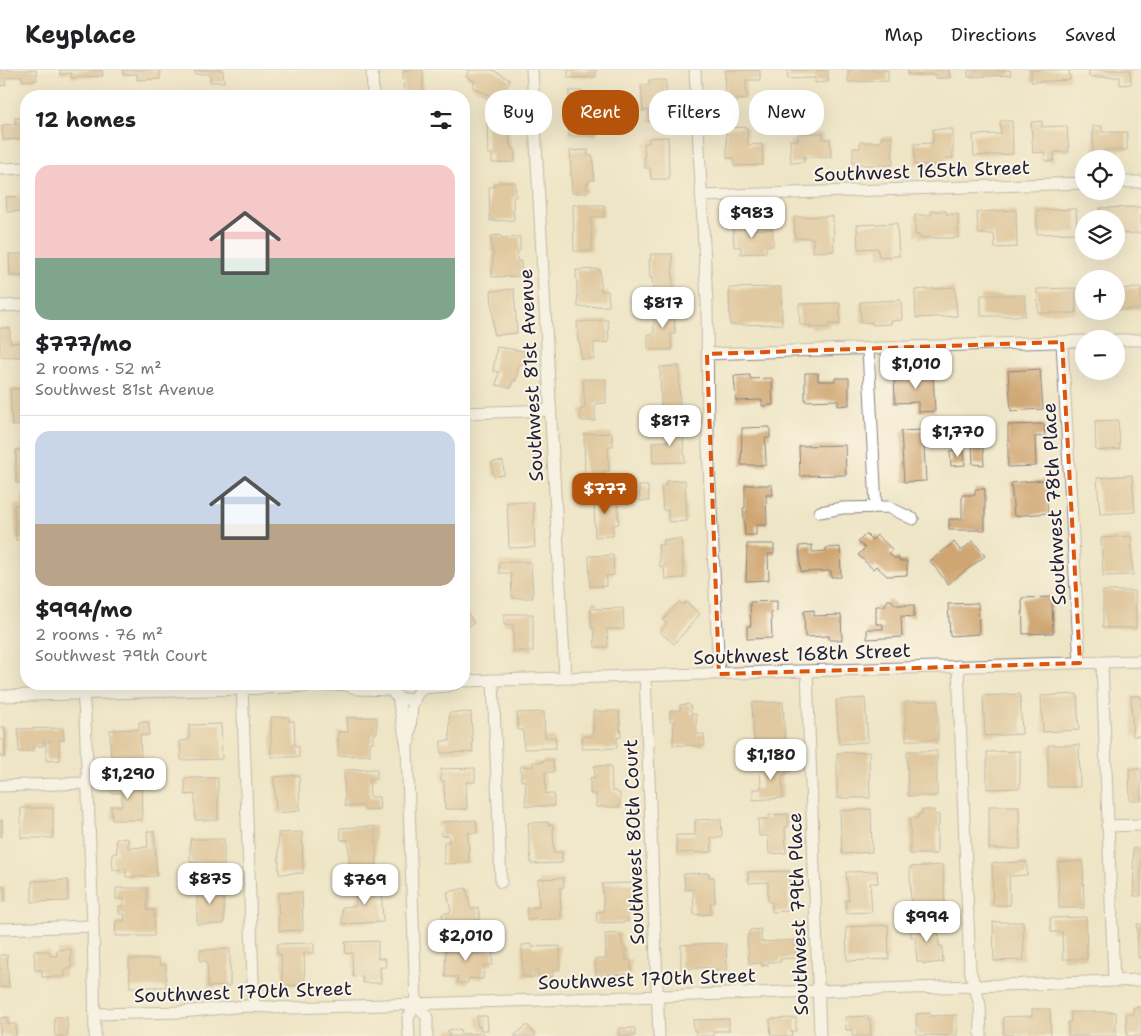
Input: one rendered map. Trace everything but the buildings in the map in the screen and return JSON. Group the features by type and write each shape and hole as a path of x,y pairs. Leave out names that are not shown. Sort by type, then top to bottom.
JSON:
{"street":[{"path":"372,70 373,90"},
{"name":"Southwest 81st Avenue","path":"532,70 565,678"},
{"path":"695,70 708,302 708,447 719,674"},
{"path":"0,169 20,168"},
{"path":"1125,182 1141,182"},
{"name":"Southwest 165th Street","path":"701,196 1075,183"},
{"path":"0,306 20,305"},
{"path":"1125,340 1141,340"},
{"path":"707,354 1075,341"},
{"name":"Southwest 78th Place","path":"1062,342 1080,663"},
{"path":"868,349 876,508"},
{"path":"470,413 551,410"},
{"path":"820,512 843,508 888,507 913,519"},
{"name":"Southwest 168th Street","path":"470,681 1141,661"},
{"path":"1102,662 1114,981"},
{"path":"958,666 970,970 980,1004 981,1036"},
{"name":"Southwest 79th Place","path":"807,671 820,1036"},
{"name":"Southwest 80th Court","path":"645,676 659,1036"},
{"path":"493,680 501,882"},
{"path":"0,696 71,690"},
{"path":"83,690 93,926 95,1036"},
{"path":"242,690 254,1006"},
{"path":"393,690 407,700 418,690"},
{"path":"393,690 407,748 416,1003 408,1018 409,1036"},
{"path":"407,748 410,736 412,705 419,690"},
{"path":"0,786 87,784"},
{"path":"1107,826 1141,825"},
{"path":"0,929 93,926"},
{"name":"Southwest 170th Street","path":"95,1014 181,1012 205,1008 254,1006 290,1008 1141,980"},
{"path":"416,1003 427,1017 427,1036"}],"highlighted area":[{"path":"1062,342 1080,663 719,674 707,354"}]}
